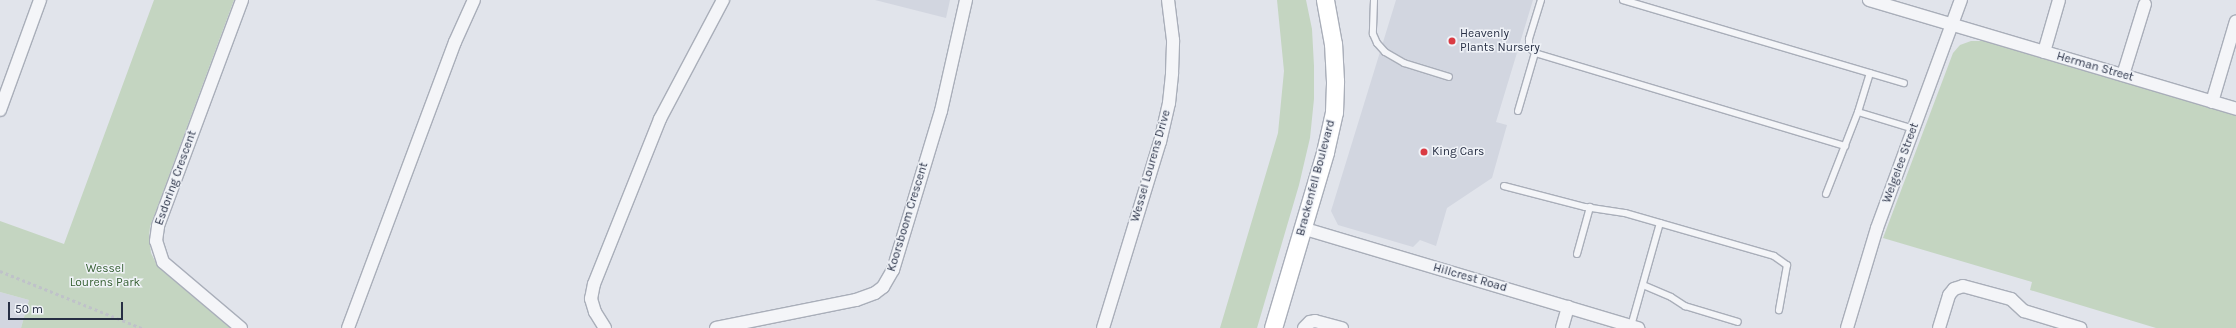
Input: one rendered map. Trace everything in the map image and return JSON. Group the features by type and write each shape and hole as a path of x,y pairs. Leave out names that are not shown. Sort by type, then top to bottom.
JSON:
{"street":[{"path":"0,110 40,0"},
{"name":"Esdoring Crescent","path":"240,328 164,262 156,242 158,226 242,0"},
{"path":"348,328 456,42 474,0"},
{"path":"604,328 595,312 591,299 594,284 660,119 723,0"},
{"name":"Koorsboom Crescent","path":"716,328 856,300 875,293 883,287 893,270 941,111 966,0"},
{"name":"Wessel Lourens Drive","path":"1103,328 1160,142 1169,103 1173,40 1168,0"},
{"name":"Brackenfell Boulevard","path":"1273,328 1325,152 1334,112 1335,81 1333,44 1325,0"},
{"name":"Herman Street","path":"1869,0 2236,109"},
{"name":"Welgelee Street","path":"1847,328 1877,228 1961,0"},
{"path":"2044,52 2059,0"},
{"path":"2124,75 2145,4"},
{"path":"2212,102 2236,21"},
{"name":"Hillcrest Road","path":"1302,228 1635,327"},
{"path":"1939,328 1949,295 1954,289 1963,286 2011,299 2024,311 2080,328"},
{"path":"1562,328 1568,307"},
{"path":"1304,328 1310,322 1315,321 1342,328"}],"lane":[{"path":"1374,0 1373,34 1377,43 1385,52 1404,63 1449,77"},
{"path":"1541,0 1529,39 1529,47 1535,53 1845,146"},
{"path":"1623,0 1904,83"},
{"path":"1518,111 1535,53"},
{"path":"1826,194 1858,112 1870,73"},
{"path":"1858,112 1914,129"},
{"path":"1504,186 1590,207 1625,212 1774,256 1785,262 1787,273 1779,310"},
{"path":"1577,254 1590,207"},
{"path":"1635,327 1643,285 1660,223"},
{"path":"1643,285 1671,297 1684,306 1738,322"}],"path":[{"path":"0,270 142,328"}],"shaded area":[{"path":"875,0 950,0 946,18"},
{"path":"1396,0 1533,0 1496,122 1507,125 1492,178 1447,208 1436,246 1420,240 1413,247 1338,225 1331,211"},
{"path":"0,292 29,300 21,328 0,328"}],"green space":[{"name":"Wessel Lourens Park","path":"154,0 234,0 150,227 149,236 151,253 158,267 230,328 21,328 29,300 0,292 0,221 64,244"},
{"path":"1277,0 1306,0 1312,29 1314,66 1314,99 1310,138 1299,185 1257,328 1220,328 1278,133 1284,71"},
{"path":"1971,41 1990,41 2236,115 2236,328 2156,328 2030,290 2032,282 1883,238 1953,53 1960,45"}],"place":[{"name":"Heavenly Plants Nursery","path":"1452,41"},
{"name":"King Cars","path":"1424,152"}]}
